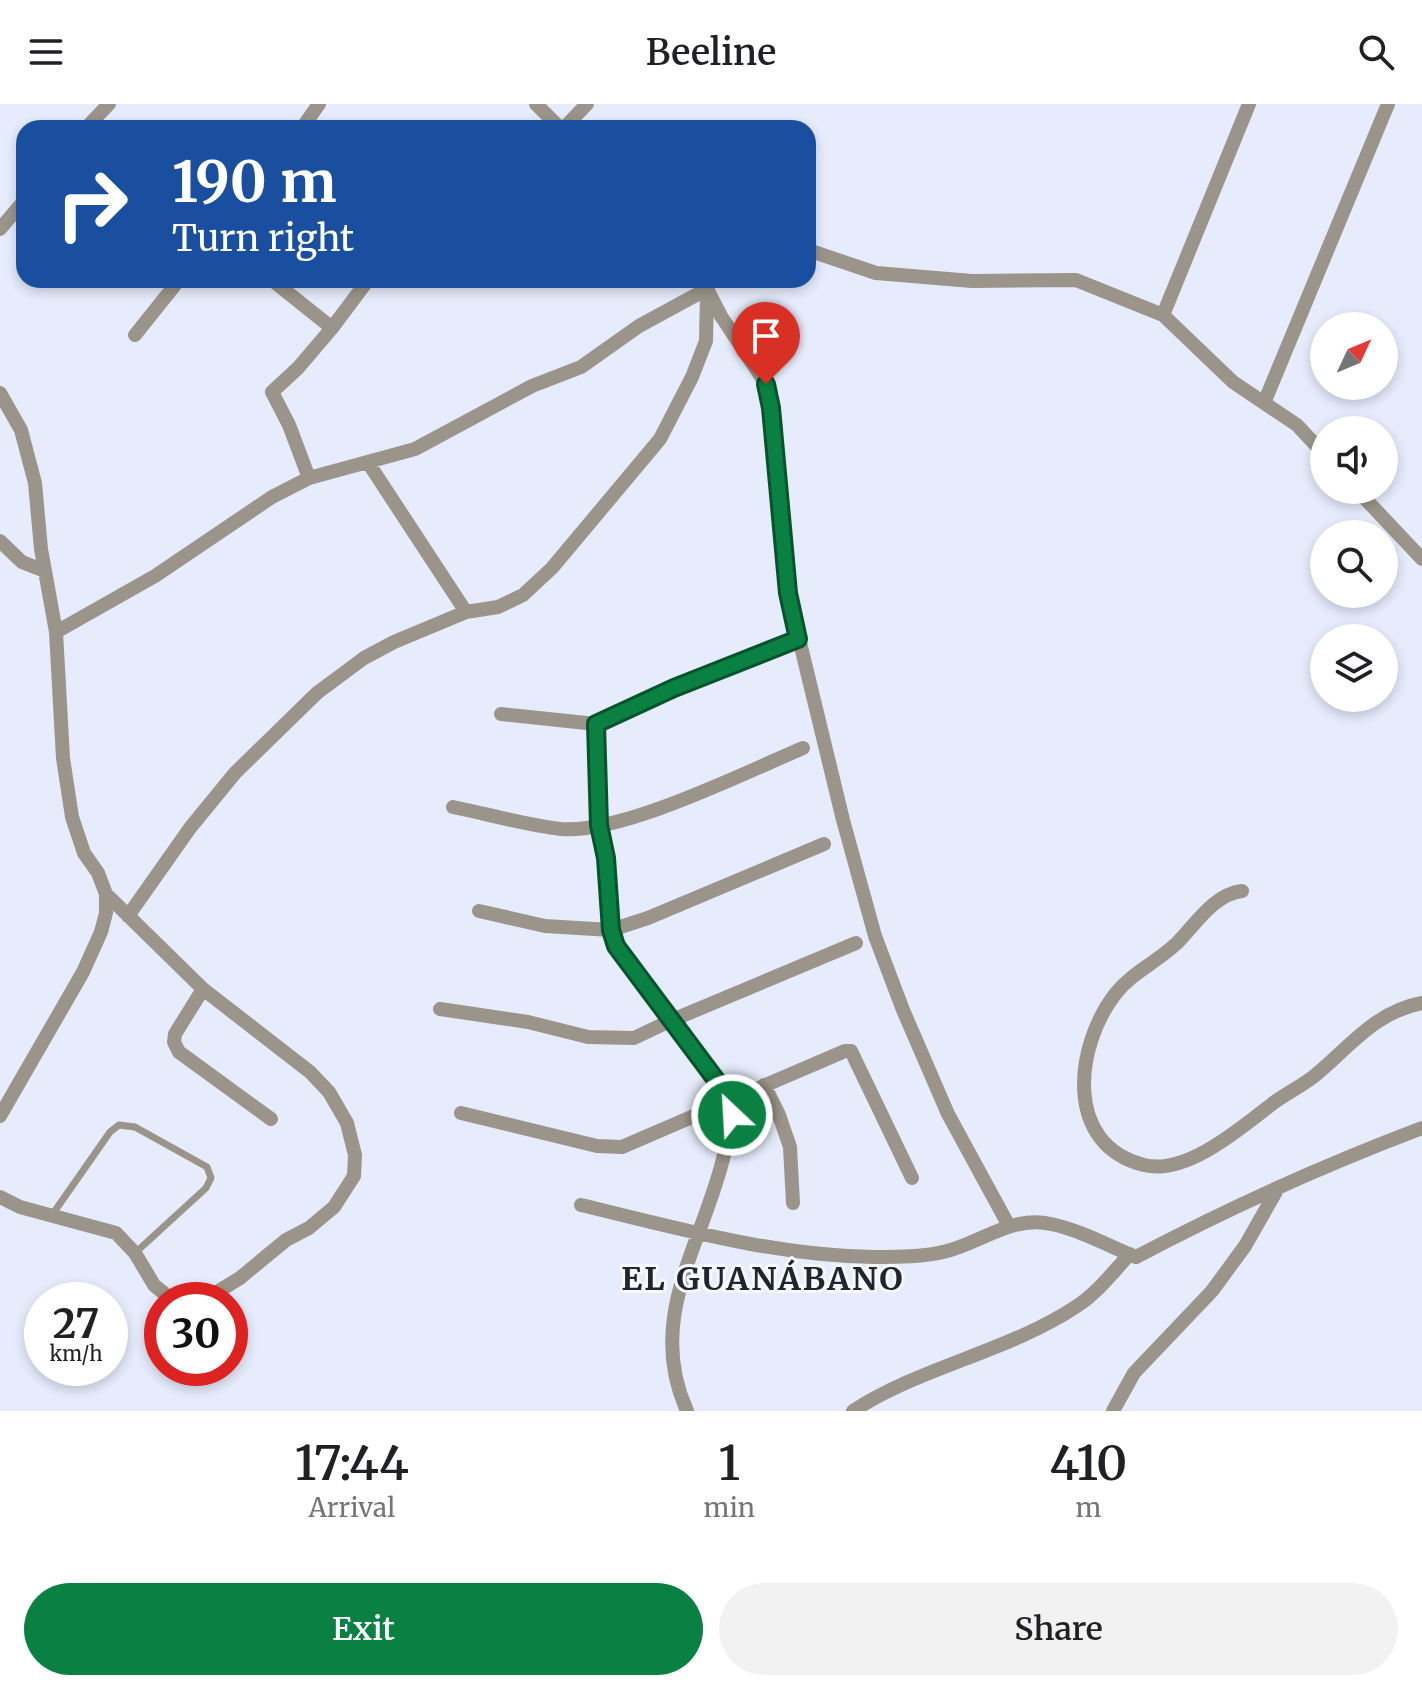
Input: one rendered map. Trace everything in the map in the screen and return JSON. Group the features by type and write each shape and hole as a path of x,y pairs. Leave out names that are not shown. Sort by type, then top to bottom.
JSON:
{"street":[{"path":"94,120 109,104"},
{"path":"536,104 553,120"},
{"path":"570,120 587,104"},
{"path":"1163,315 1249,104"},
{"path":"1264,403 1388,104"},
{"path":"0,229 16,210"},
{"path":"816,253 876,273 972,281 1076,280 1163,315 1233,382 1297,425 1310,439"},
{"path":"135,335 173,288"},
{"path":"282,288 332,328"},
{"path":"309,478 289,425 272,392 298,368 362,288"},
{"path":"56,632 155,576 251,509 309,478 415,449 532,386 581,367 639,326 703,288"},
{"path":"128,916 190,828 235,773 317,693 364,658 394,642 466,612 498,607 523,595 552,568 660,439 692,377 706,341 710,288"},
{"path":"712,288 736,341 766,384 771,408 788,593 875,936 948,1114 1009,1226"},
{"path":"0,393 21,430 35,483 56,632 63,758 72,817 84,853 98,873 106,894 106,913 101,932 83,972 0,1116"},
{"path":"369,464 466,612"},
{"path":"1370,504 1422,559"},
{"path":"0,541 22,562 45,571"},
{"path":"501,714 596,724 674,688 798,639"},
{"path":"596,724 599,825 606,858 611,930 616,946 731,1100 729,1135 719,1177 679,1283 673,1319 671,1352 687,1411"},
{"path":"453,807 560,828 599,825 655,810 803,748"},
{"path":"479,911 545,926 611,930 648,918 824,844"},
{"path":"1242,891 1220,899 1175,945 1132,976 1099,1018 1084,1065 1085,1104 1100,1135 1121,1155 1141,1165 1158,1167 1206,1151 1243,1129 1272,1104 1312,1078 1380,1017 1422,1003"},
{"path":"106,894 203,989 310,1072 329,1092 347,1123 355,1155 354,1176 334,1207 233,1282"},
{"path":"440,1009 528,1022 588,1037 634,1038 856,943"},
{"path":"203,989 175,1034 174,1042 179,1052 271,1119"},
{"path":"461,1113 597,1146 622,1147 851,1051 912,1178"},
{"path":"764,1085 790,1147 793,1203"},
{"path":"581,1205 787,1251 874,1257 949,1251 1009,1226 1050,1223 1136,1257 1209,1218 1422,1128"},
{"path":"1113,1411 1134,1373 1212,1291 1245,1246 1278,1188"},
{"path":"0,1197 20,1207 116,1233 135,1253 152,1282"},
{"path":"853,1411 897,1385 974,1357 1076,1306 1130,1254"}],"lane":[{"path":"52,1215 110,1132 119,1125 135,1127 207,1167 211,1178 206,1188 135,1253"}],"district":[{"name":"EL GUANÁBANO","path":"763,1279"}],"route":[{"path":"732,1115 731,1100 616,946 611,930 606,858 599,825 596,724 674,688 798,639 788,593 771,408 766,384"}]}
